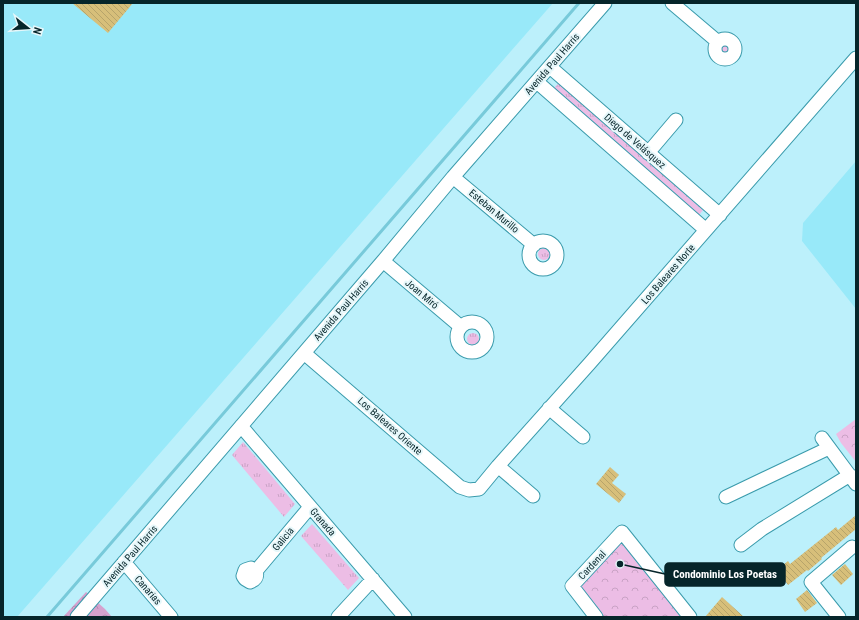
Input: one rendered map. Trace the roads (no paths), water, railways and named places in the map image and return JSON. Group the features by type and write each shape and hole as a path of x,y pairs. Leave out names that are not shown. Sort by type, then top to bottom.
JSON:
{"street":[{"name":"Avenida Paul Harris","path":"77,617 383,261 453,177 605,3"},
{"path":"672,3 718,42"},
{"name":"Los Baleares Norte","path":"479,488 720,215 856,58"},
{"name":"Diego de Velásquez","path":"550,67 720,215"},
{"name":"Diego de Velásquez","path":"537,82 706,230"},
{"path":"648,153 676,120"},
{"name":"Esteban Murillo","path":"453,177 534,245"},
{"name":"Joan Miró","path":"383,261 461,327"},
{"name":"Los Baleares Oriente","path":"304,353 460,487 469,490 479,488"},
{"path":"549,408 583,437"},
{"name":"Granada","path":"241,426 405,617"},
{"path":"726,497 826,443 853,480 762,529 741,545"},
{"path":"498,466 533,496"},
{"name":"Galicia","path":"256,571 310,507"},
{"name":"Cardenal","path":"596,617 572,586 622,532 690,617"},
{"path":"839,617 811,582 852,547"},
{"name":"Canarias","path":"124,562 171,617"},
{"path":"338,617 373,579"}],"waterway":[{"path":"47,617 579,3"}],"place":[{"name":"Condominio Los Poetas","path":"620,564"}]}
